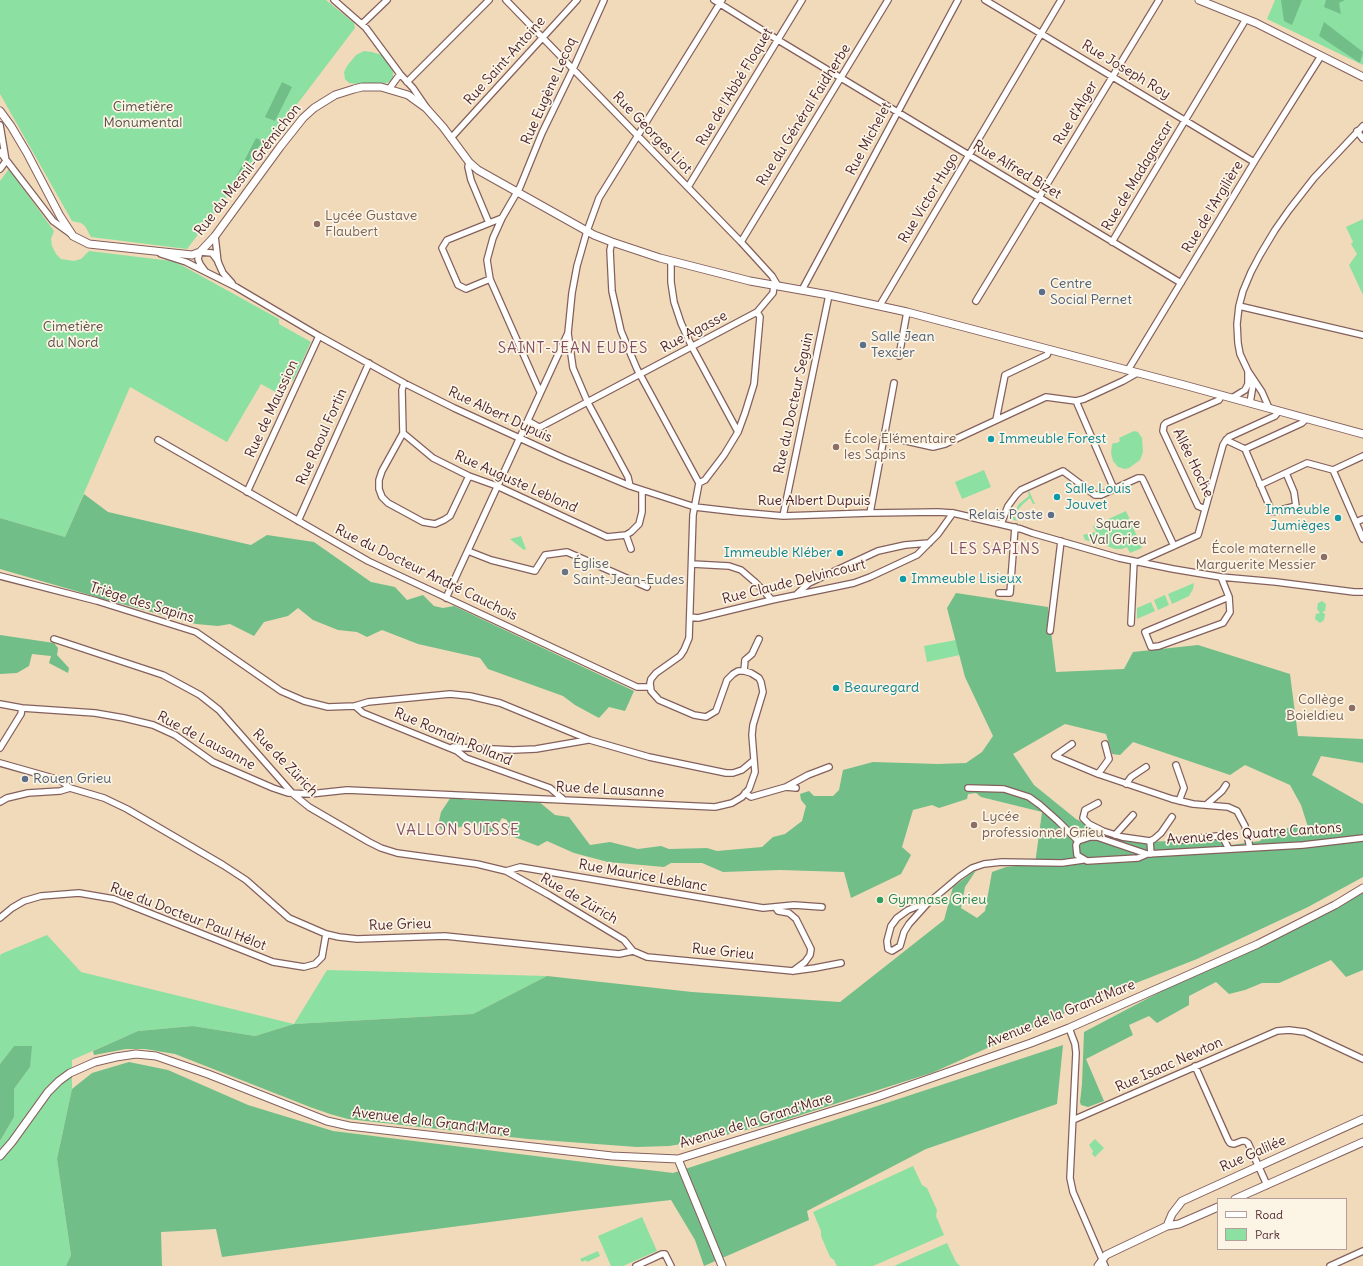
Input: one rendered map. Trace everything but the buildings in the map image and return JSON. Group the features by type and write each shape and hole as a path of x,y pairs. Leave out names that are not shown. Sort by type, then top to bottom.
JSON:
{"street":[{"path":"334,0 364,25 400,74 422,100 426,108"},
{"path":"364,25 387,0"},
{"path":"407,95 408,83 489,0"},
{"name":"Rue Georges Liot","path":"506,0 740,242 772,276 776,286"},
{"name":"Rue Saint-Antoine","path":"450,138 576,0"},
{"name":"Rue Eugène Lecoq","path":"540,392 490,279 487,260 493,238 502,218 532,160 542,133 604,0"},
{"name":"Rue Alfred Bizet","path":"714,0 721,2 778,40 1181,283"},
{"name":"Rue de l'Abbé Floquet","path":"688,188 802,0"},
{"name":"Rue du Général Faidherbe","path":"740,242 888,0"},
{"name":"Rue Michelet","path":"802,290 958,0"},
{"name":"Rue Joseph Roy","path":"985,0 1254,162"},
{"name":"Rue Victor Hugo","path":"880,305 1061,0"},
{"name":"Rue d'Alger","path":"976,301 1159,0"},
{"path":"1199,0 1246,19 1363,77"},
{"path":"630,486 628,477 588,403 574,368 568,333 572,293 577,266 587,231 599,198 721,2"},
{"name":"Rue de Madagascar","path":"1112,242 1246,19"},
{"name":"Rue de l'Argilière","path":"1128,370 1254,162 1321,56"},
{"path":"389,89 400,74"},
{"name":"Rue du Mesnil-Grémichon","path":"200,252 215,236 280,147 303,118 314,108 335,95 354,89 371,87 389,89 407,95 426,108 469,162 478,170 594,236 670,261 750,281 880,305 1363,434"},
{"path":"0,111 27,153 60,216 73,236"},
{"path":"0,125 6,160 0,169"},
{"path":"1250,403 1253,386 1240,354 1236,324 1239,306 1248,276 1275,230 1308,185 1363,126"},
{"path":"1357,131 1363,139"},
{"path":"0,152 53,221 73,236 89,244 192,255 200,252"},
{"path":"469,162 468,167 471,180 489,223"},
{"path":"490,279 466,289 458,285 442,248 447,240 502,218"},
{"name":"Rue Albert Dupuis","path":"215,236 218,262"},
{"path":"612,242 610,250 615,310 621,331 640,375 699,483 693,515 689,638 680,656 656,673 651,679 650,687 654,696 659,700 694,715 706,717 716,711 728,680 738,671 744,671 745,660 752,654 759,639"},
{"name":"Rue Albert Dupuis","path":"152,251 186,262 236,287 319,336 404,383 454,408 642,491 695,507 783,516 870,513 953,513 1015,527 1136,562 1221,577 1363,592"},
{"path":"200,252 198,259 206,272"},
{"name":"Rue Albert Dupuis","path":"200,252 212,254 223,273 236,287"},
{"path":"670,261 674,302 681,323 692,347 738,432"},
{"name":"Rue Agasse","path":"528,421 540,427 588,403 757,312 773,293 776,286"},
{"name":"Rue du Docteur Seguin","path":"783,516 829,295"},
{"path":"1239,306 1363,334"},
{"path":"699,483 705,480 724,455 738,432 745,413 754,384 757,333 760,317 757,312"},
{"path":"899,356 907,312"},
{"path":"446,598 568,333"},
{"name":"Rue de Maussion","path":"247,492 319,336"},
{"path":"996,420 1004,375 1047,355 1049,350"},
{"name":"Rue Raoul Fortin","path":"298,521 369,363"},
{"path":"1232,398 1245,390 1248,384 1248,371"},
{"path":"1248,371 1262,392 1269,408"},
{"path":"884,436 932,447 944,444 1046,397 1076,400 1084,399 1123,382 1137,373"},
{"path":"404,383 402,390 403,433 379,480 379,489 382,497 388,503 423,522 435,524 450,516 469,476"},
{"path":"870,513 894,383"},
{"name":"Allée Hoche","path":"1205,509 1198,506 1164,431 1164,425 1218,400 1221,396"},
{"path":"1076,400 1114,489"},
{"path":"1131,623 1136,562 1198,535 1223,445 1226,440 1229,437 1274,416 1279,411"},
{"path":"1226,440 1246,448 1302,424 1306,419"},
{"name":"Rue Auguste Leblond","path":"403,433 433,458 469,476 497,486 607,537 626,535"},
{"name":"Rue du Docteur André Cauchois","path":"158,440 368,561 637,687 650,687"},
{"path":"1246,448 1272,512 1296,506 1294,492 1286,473"},
{"path":"1260,485 1307,463 1333,470 1363,456"},
{"path":"1333,470 1363,539"},
{"path":"1001,524 1008,506 1021,490 1063,471 1095,495 1101,495 1138,478 1142,478 1174,546"},
{"path":"631,549 626,535 639,524 642,512 642,491"},
{"name":"Rue Claude Delvincourt","path":"690,618 698,618 796,594 854,583 870,577 917,555 938,534 953,513"},
{"path":"1356,522 1363,519"},
{"path":"999,593 1010,593 1015,527"},
{"path":"1050,631 1061,541"},
{"path":"796,594 809,583 878,551 905,545 929,543"},
{"path":"468,551 491,560 535,571 545,555 567,552 647,587"},
{"path":"692,564 729,566 741,570 772,600"},
{"name":"Triège des Sapins","path":"0,576 97,601 196,632 281,691 304,701 328,707 355,706 368,702 450,694 470,696 500,703 590,740 649,756 726,773 733,773 742,770 754,760"},
{"path":"1221,577 1229,597 1230,612 1223,623 1160,646 1151,647 1145,632 1229,597"},
{"name":"Rue de Zürich","path":"54,639 163,675 200,695 218,710 293,794 309,807 381,848 397,853 477,864 506,871 549,894 624,940 633,951"},
{"name":"Rue de Lausanne","path":"0,704 22,708 95,713 153,724 175,735 213,762 273,788 293,794 346,790 715,807 732,803 742,797 749,789 755,772 752,725 762,697 763,687 755,675 744,671"},
{"name":"Rue Romain Rolland","path":"355,706 363,713 449,747 466,758 550,788 563,799"},
{"path":"0,748 21,714 22,708"},
{"path":"449,747 513,750 536,749 590,740"},
{"path":"1072,744 1055,756 1098,774 1179,801 1193,804 1228,807 1237,811 1245,826 1250,848"},
{"path":"1098,774 1109,759 1105,744"},
{"path":"0,763 60,780 70,788"},
{"path":"1176,765 1184,788 1179,801"},
{"path":"745,793 751,797 786,787 808,775 829,767"},
{"path":"1126,784 1131,777 1146,767"},
{"path":"1206,805 1222,791 1226,785"},
{"path":"786,787 796,788"},
{"name":"Rue Grieu","path":"0,802 7,798 28,793 60,791 70,788 104,798 127,809 223,865 240,877 289,918 326,934 339,937 357,939 445,936 619,954 633,951 647,957 792,971 841,963"},
{"path":"968,788 1004,789 1029,797 1058,821 1078,841 1076,845 1077,856 1083,860"},
{"path":"1098,803 1085,810 1083,818 1089,824 1115,835 1136,840 1150,841 1154,839 1161,833 1172,817"},
{"path":"1115,835 1133,815"},
{"path":"1181,840 1217,836 1223,838 1229,849"},
{"name":"Avenue des Quatre Cantons","path":"1078,841 1090,837 1097,837 1149,854"},
{"name":"Avenue des Quatre Cantons","path":"927,904 908,910 897,918 891,926 887,941 888,949 892,951 900,946 904,932 909,924 927,904 959,877 972,868 984,864 1002,862 1062,863 1083,860 1096,861 1138,858 1149,854 1303,845 1363,838"},
{"path":"1149,854 1150,841"},
{"name":"Rue Maurice Leblanc","path":"506,871 520,867 763,908 776,908 794,905 822,907"},
{"name":"Avenue de la Grand'Mare","path":"0,1156 48,1092 59,1081 70,1073 95,1062 136,1054 156,1056 208,1074 327,1121 349,1126 612,1156 678,1159 877,1097 1069,1028 1258,944 1335,905 1363,888"},
{"name":"Rue du Docteur Paul Hélot","path":"0,918 12,908 24,901 41,896 79,893 114,899 273,962 304,967 316,964 322,957 326,934"},
{"name":"Rue Maurice Leblanc","path":"776,908 778,912 789,913 796,919 811,949 810,955 805,962 792,971"},
{"path":"1069,1028 1075,1044 1076,1053 1070,1168 1071,1185 1105,1266"},
{"name":"Rue Isaac Newton","path":"1073,1120 1277,1031 1289,1030 1305,1032 1363,1059"},
{"path":"1196,1066 1228,1140 1230,1143 1234,1144 1242,1141 1248,1143 1267,1185"},
{"name":"Rue Galilée","path":"1167,1226 1172,1214 1182,1201 1363,1119"},
{"path":"1237,1198 1363,1142"},
{"path":"678,1159 722,1266"},
{"path":"1098,1266 1106,1255 1167,1226 1179,1224 1217,1207"},
{"path":"1330,1266 1363,1251"},
{"path":"636,1266 665,1254 671,1266"}],"green space":[{"name":"Cimetière Monumental","path":"0,0 326,0 354,23 355,28 187,249 91,237 85,226 81,223 72,221 0,94"},
{"path":"1275,0 1363,0 1363,65 1267,19"},
{"path":"1281,0 1302,0 1292,25 1284,21"},
{"path":"1326,0 1345,0 1339,3 1341,14 1324,7"},
{"path":"1324,22 1363,52 1360,63 1319,36"},
{"path":"364,51 382,55 393,70 393,77 391,81 384,84 357,84 349,83 345,79 344,72 347,66 356,55"},
{"path":"282,82 292,87 275,121 265,117"},
{"path":"256,138 263,141 235,179"},
{"name":"Cimetière du Nord","path":"9,169 54,231 51,239 52,246 56,254 61,259 74,261 81,259 89,251 172,261 279,319 279,324 311,342 293,381 288,379 281,395 261,384 227,442 130,387 65,537 0,518 0,181"},
{"path":"1363,219 1363,295 1349,265 1357,254 1351,244 1353,242 1346,227"},
{"path":"1134,431 1138,432 1142,438 1143,452 1140,460 1129,468 1125,469 1118,467 1113,461 1111,453 1112,445 1113,443 1120,441 1119,438"},
{"path":"984,470 991,487 962,499 955,482"},
{"path":"1029,491 1035,504 1033,504 1030,498 1017,511 1015,517 1017,521 1009,518 1012,517 1019,504 1029,496"},
{"path":"84,494 108,512 251,545 267,535 314,542 371,582 395,587 407,600 423,595 434,606 443,608 454,606 634,691 625,711 609,707 599,718 575,705 563,696 488,669 480,658 418,644 382,630 367,637 357,632 338,630 313,620 298,608 288,616 264,622 254,636 230,624 218,626 196,624 0,569 0,518 65,537"},
{"name":"Square Val Grieu","path":"1126,511 1142,548 1130,553 1127,547 1115,549 1102,544 1093,526"},
{"path":"1095,532 1100,544 1085,540 1083,535"},
{"path":"521,536 526,549 524,550 510,539"},
{"path":"1194,583 1193,589 1189,596 1172,604 1168,594"},
{"path":"956,593 1048,607 1056,672 1124,669 1133,652 1198,645 1290,674 1298,736 1363,739 1363,763 1321,756 1312,775 1363,804 1363,877 1308,907 1197,959 1103,996 934,1072 782,1121 706,1140 669,1146 637,1147 528,1139 348,1119 310,1107 175,1054 145,1049 126,1049 94,1055 93,1051 138,1031 193,1026 255,1036 294,1024 473,1014 547,976 692,992 840,1002 944,920 953,887 977,869 965,887 961,908 977,918 985,911 992,872 1006,867 1035,864 1042,812 981,797 976,793 968,794 967,799 939,808 932,805 913,810 902,847 911,855 901,874 851,898 844,872 780,870 723,872 702,863 671,863 664,867 608,862 574,853 547,841 538,846 509,835 507,820 502,818 491,835 479,832 477,823 443,831 438,826 441,812 451,797 467,800 538,801 555,815 569,817 590,845 610,842 638,849 661,846 669,849 707,848 717,851 762,847 773,837 785,834 802,821 806,806 801,800 800,794 809,791 814,796 833,796 839,790 843,770 873,762 938,764 966,763 982,752 993,736 965,677 947,608","holes":["1065,724 1106,734 1112,754 1120,755 1133,742 1230,775 1245,765 1290,785 1301,805 1308,827 1291,827 1265,835 1260,841 1224,846 1219,839 1145,842 1111,836 1076,819 1034,785 1013,754"]},
{"path":"1165,595 1169,605 1158,610 1154,600"},
{"path":"1322,601 1326,604 1325,611 1322,612 1325,614 1324,620 1320,623 1315,619 1316,614 1320,613 1317,609 1318,603"},
{"path":"1151,602 1155,611 1137,619 1137,608"},
{"path":"0,635 54,643 58,648 57,655 69,668 68,673 49,663 51,656 32,654 29,666 17,673 0,674"},
{"path":"956,640 960,655 927,662 924,646"},
{"path":"1363,893 1363,970 1346,977 1331,960 1279,983 1262,983 1245,990 1229,994 1216,982 1189,996 1189,1005 1157,1023 1149,1016 1129,1025 1133,1035 1086,1059 1104,1101 1088,1107 1081,1105 1084,1032 1175,984 1300,927"},
{"path":"47,935 81,972 294,1024 255,1036 193,1026 138,1031 72,1060 72,1089 57,1159 71,1255 66,1266 0,1266 0,1141 14,1117 14,1089 30,1067 14,1046 0,1064 0,956 1,954"},
{"path":"327,970 547,976 473,1014 294,1024"},
{"path":"1063,1045 1057,1104 926,1149 807,1211 809,1220 704,1266 695,1240 671,1200 582,1210 222,1257 216,1229 161,1232 162,1266 66,1266 71,1255 57,1159 72,1089 92,1073 129,1062 168,1070 248,1105 333,1131 673,1173"},
{"path":"14,1046 32,1046 30,1067 14,1089 14,1117 0,1141 0,1064"},
{"path":"1095,1139 1104,1148 1095,1157 1092,1154 1093,1151 1089,1145"},
{"path":"913,1166 922,1185 927,1188 937,1210 936,1216 944,1235 873,1266 837,1266 834,1260 830,1257 813,1212"},
{"path":"642,1217 657,1251 623,1266 611,1266 598,1236"},
{"path":"947,1243 956,1262 960,1266 894,1266"},
{"path":"598,1251 600,1256 587,1262 586,1260 582,1262 580,1259"}],"place":[{"name":"Lycée Gustave Flaubert","path":"317,224"},
{"name":"Centre Social Pernet","path":"1042,292"},
{"name":"Salle Jean Texcier","path":"863,345"},
{"name":"Immeuble Forest","path":"991,439"},
{"name":"École Élémentaire les Sapins","path":"836,447"},
{"name":"Salle Louis Jouvet","path":"1057,497"},
{"name":"Relais Poste","path":"1051,515"},
{"name":"Immeuble Jumièges","path":"1338,518"},
{"name":"Immeuble Kléber","path":"840,553"},
{"name":"École maternelle Marguerite Messier","path":"1324,557"},
{"name":"Église Saint-Jean-Eudes","path":"565,572"},
{"name":"Immeuble Lisieux","path":"903,579"},
{"name":"Beauregard","path":"836,688"},
{"name":"Collège Boieldieu","path":"1352,708"},
{"name":"Rouen Grieu","path":"25,779"},
{"name":"Lycée professionnel Grieu","path":"974,825"},
{"name":"Gymnase Grieu","path":"880,900"}],"district":[{"name":"SAINT-JEAN EUDES","path":"573,349"},
{"name":"LES SAPINS","path":"995,550"},
{"name":"VALLON SUISSE","path":"458,831"}]}
